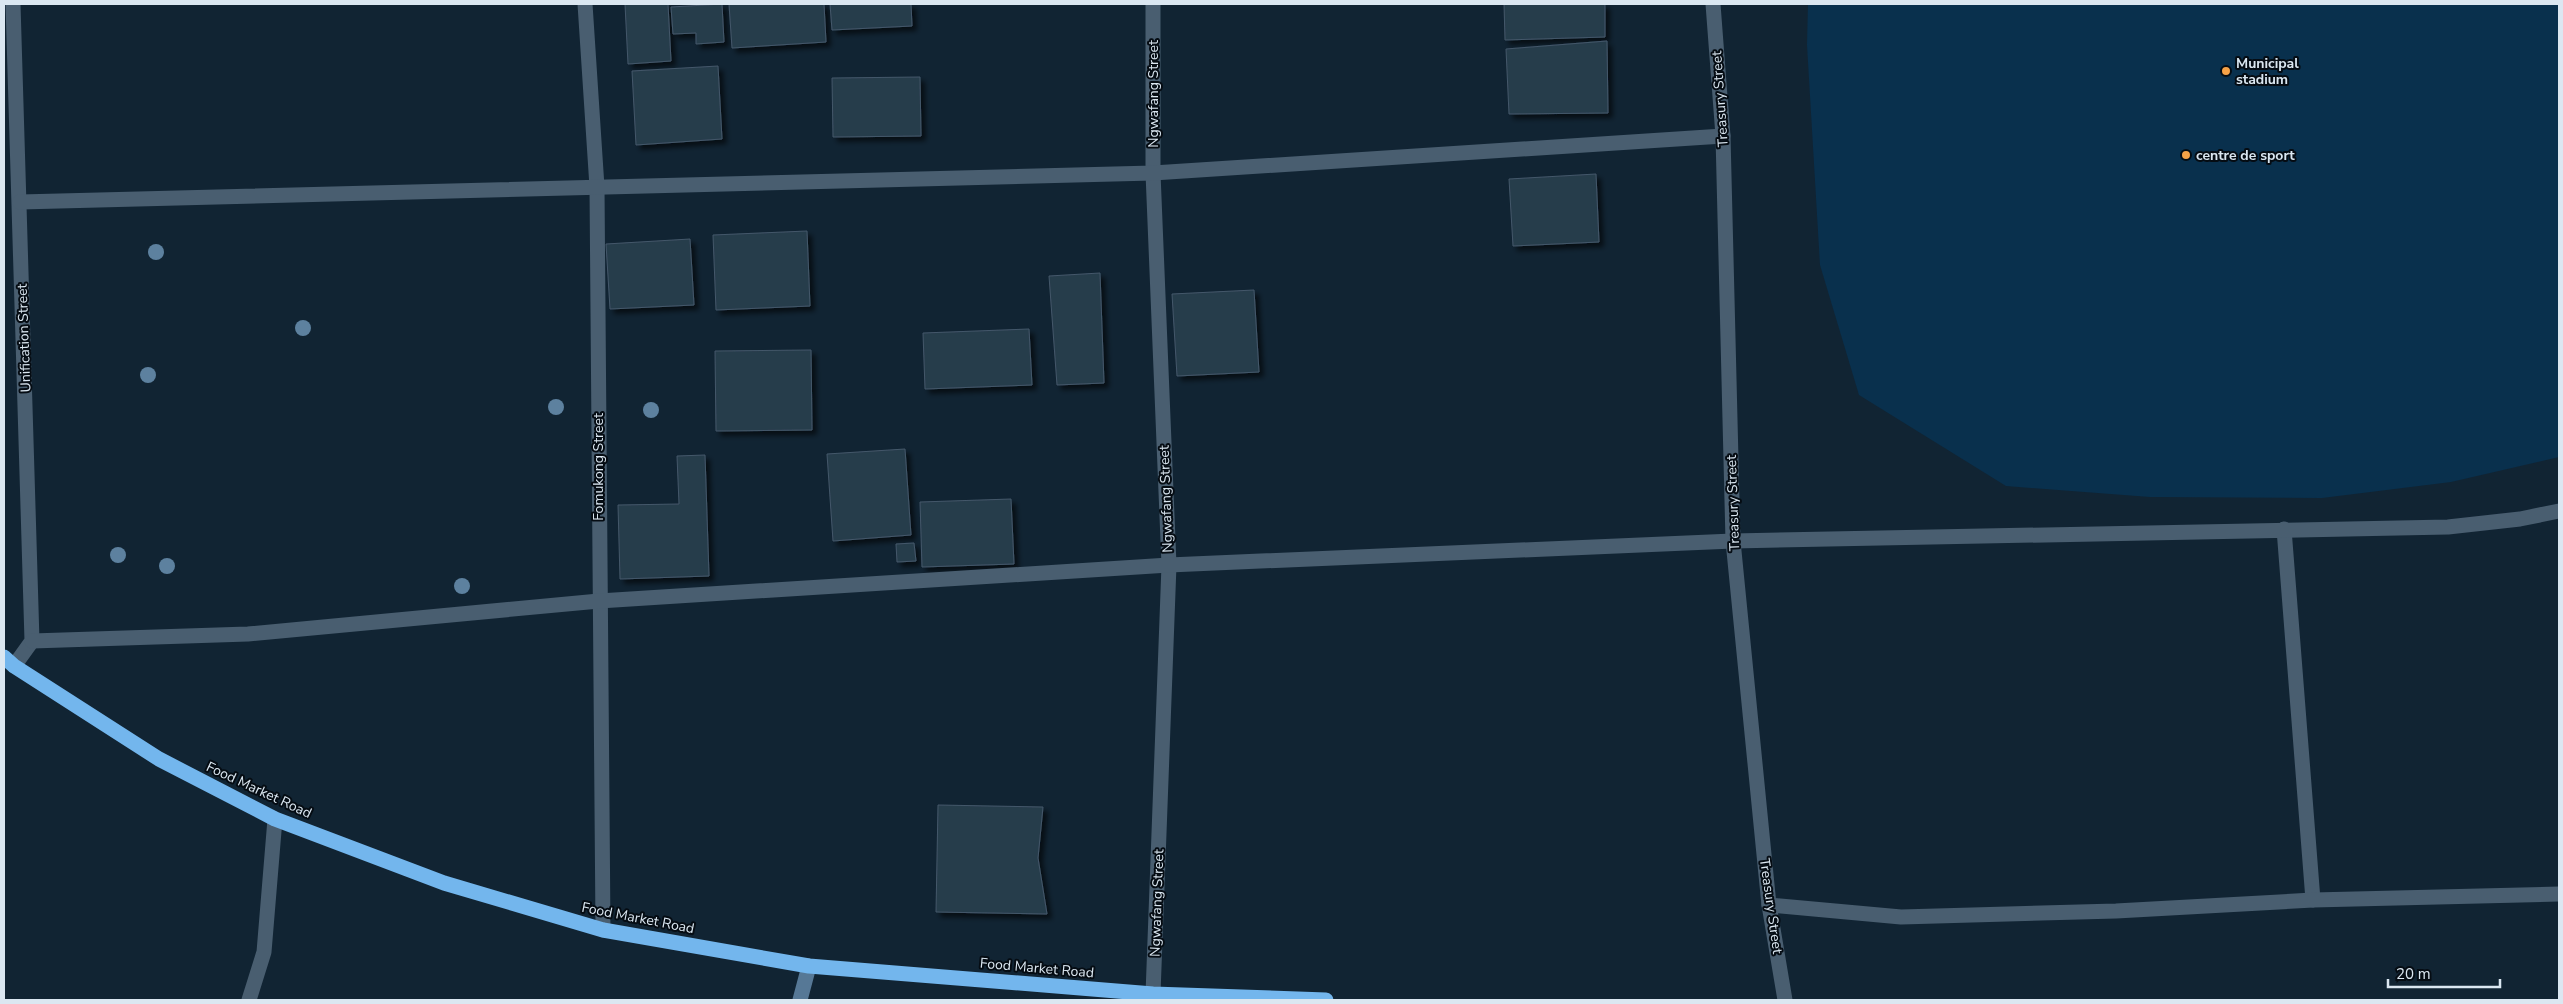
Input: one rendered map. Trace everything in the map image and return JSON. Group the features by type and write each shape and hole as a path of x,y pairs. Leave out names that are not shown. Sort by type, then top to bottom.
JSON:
{"highway":[{"name":"Food Market Road","path":"9,661 159,759 275,819 444,883 603,930 809,966 1153,994 1326,1000"}],"main road":[{"path":"800,1000 809,966"}],"street":[{"name":"Unification Street","path":"13,4 32,641"},
{"name":"Fomukong Street","path":"585,4 597,187 603,930"},
{"name":"Ngwafang Street","path":"1153,4 1153,173 1169,565 1153,994"},
{"name":"Treasury Street","path":"1713,4 1723,136 1733,542 1769,905 1785,1000"},
{"path":"20,202 1153,173 1723,136"},
{"path":"9,661 32,641 248,634 599,601 1169,565 1733,542 2448,527 2520,519 2559,511"},
{"path":"2284,529 2313,900"},
{"path":"249,1000 264,952 275,819"},
{"path":"1769,905 1901,917 2116,911 2313,900 2559,894"}],"shaded area":[{"name":"centre de sport","path":"1808,4 2559,4 2559,457 2451,482 2322,498 2150,497 2006,486 1859,395 1820,265 1807,45"}],"building":[{"path":"625,4 668,4 671,61 628,64"},
{"path":"722,4 724,42 696,44 696,33 673,34 671,7"},
{"path":"729,4 824,4 826,42 732,48"},
{"path":"830,4 911,4 912,26 832,30"},
{"path":"1504,4 1605,4 1605,37 1505,40"},
{"path":"1607,41 1608,113 1509,114 1506,49"},
{"path":"718,66 722,139 636,145 632,71"},
{"path":"920,77 921,136 833,137 832,78"},
{"path":"1596,174 1599,242 1513,246 1509,179"},
{"path":"807,231 810,306 716,310 713,235"},
{"path":"690,239 694,305 610,309 606,244"},
{"path":"1100,273 1104,383 1057,385 1049,276"},
{"path":"1254,290 1259,372 1177,376 1172,294"},
{"path":"1029,329 1032,385 925,389 923,333"},
{"path":"811,350 812,430 716,431 715,351"},
{"path":"905,449 911,535 833,541 827,454"},
{"path":"705,455 709,576 620,579 618,505 679,504 677,456"},
{"path":"1011,499 1014,564 922,567 920,502"},
{"path":"914,543 916,561 897,562 896,544"},
{"path":"938,805 1043,807 1038,858 1047,914 936,912"}],"place":[{"name":"Municipal stadium","path":"2226,71"},
{"name":"centre de sport","path":"2186,155"}]}
